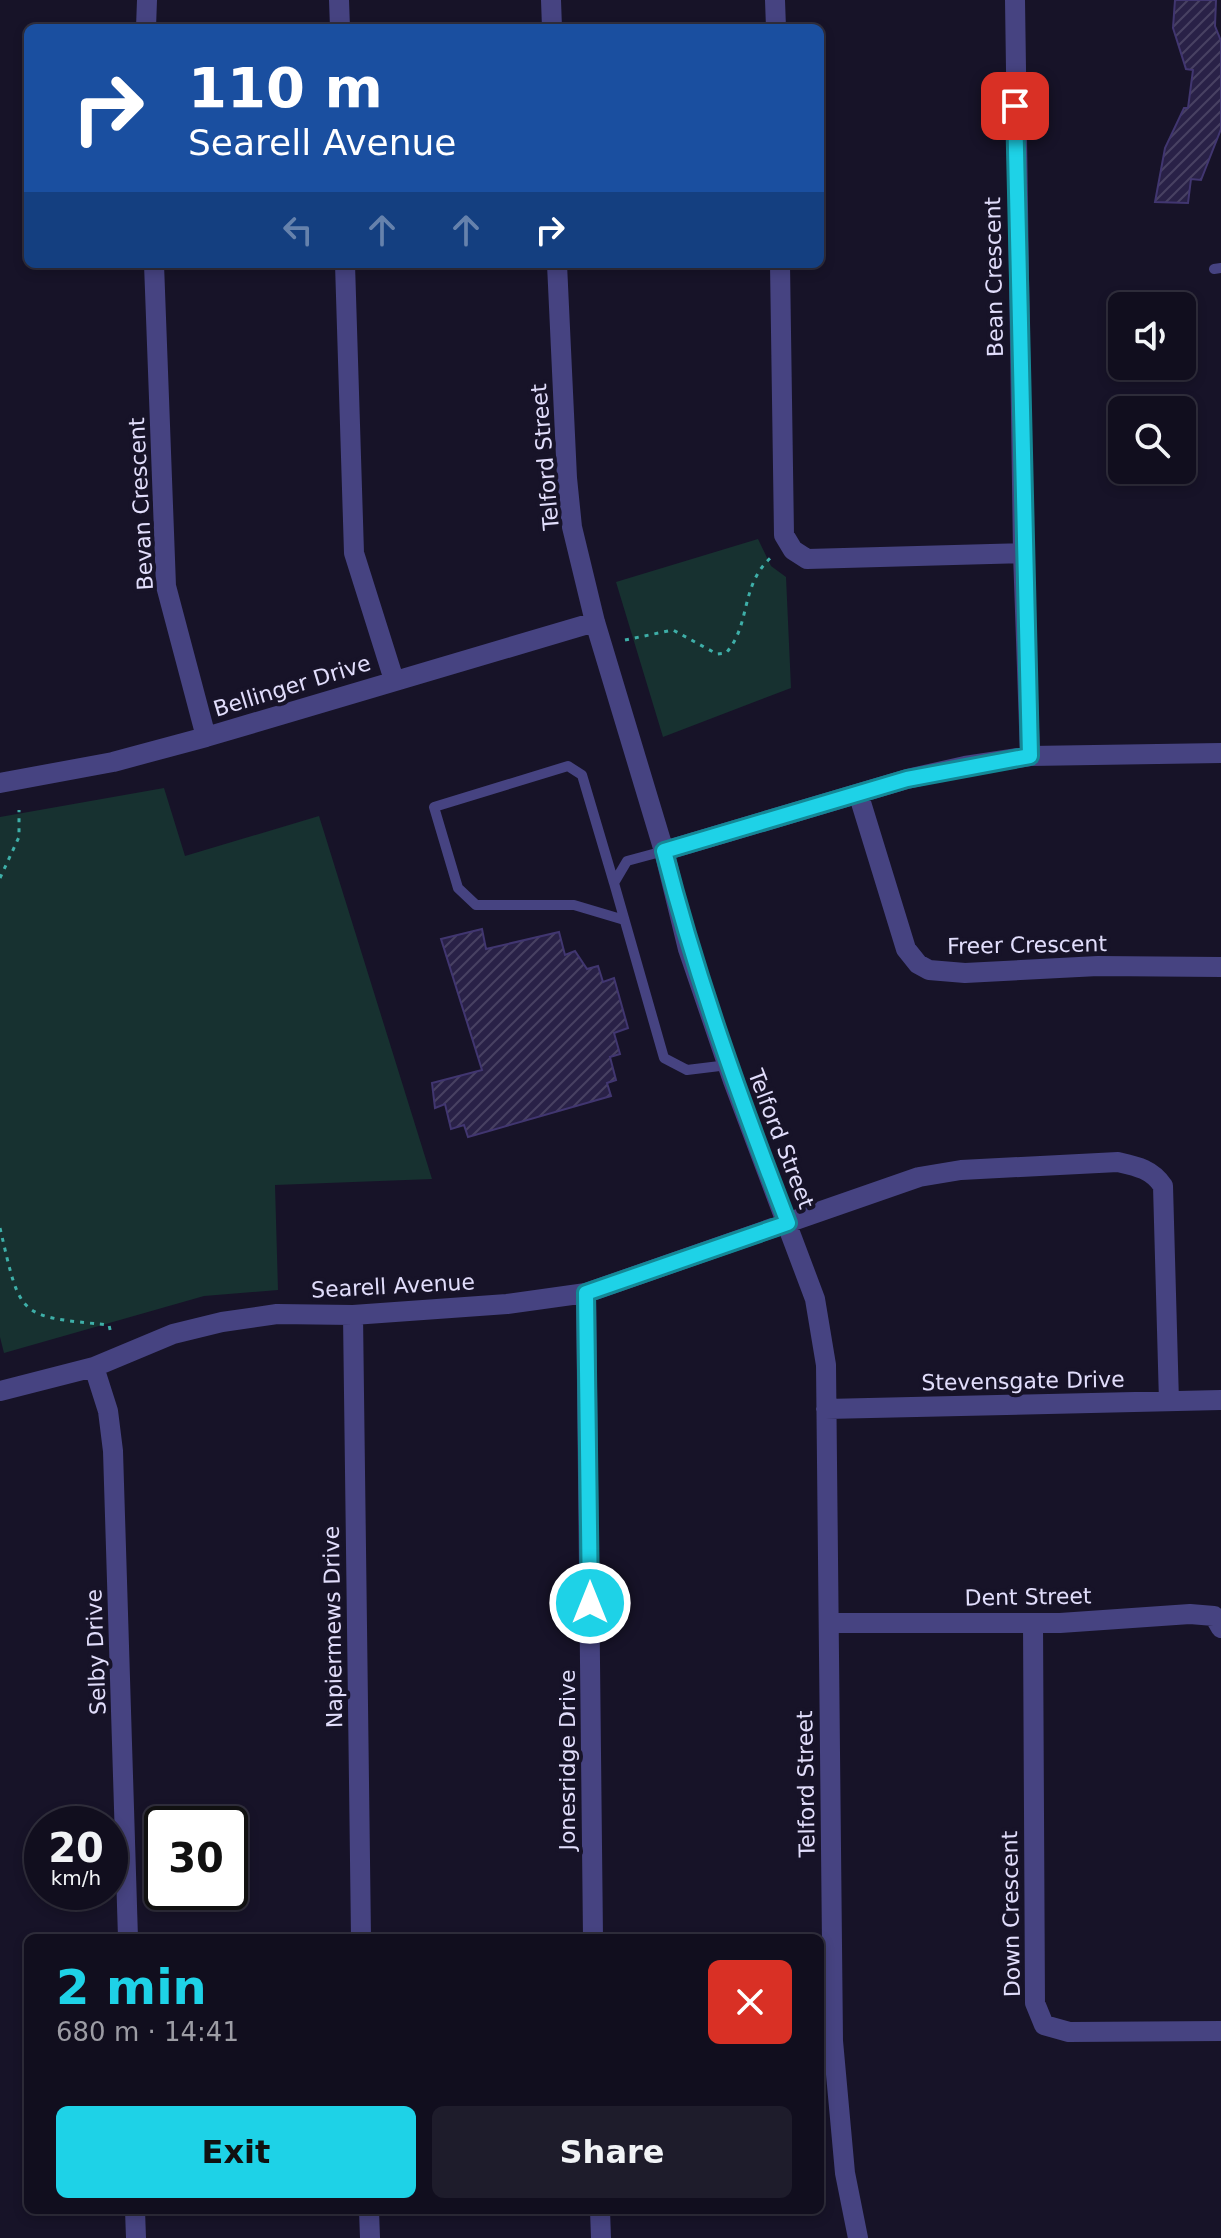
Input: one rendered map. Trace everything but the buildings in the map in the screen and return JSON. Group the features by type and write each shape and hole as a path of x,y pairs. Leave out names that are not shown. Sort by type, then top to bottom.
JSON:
{"street":[{"path":"146,24 147,0"},
{"path":"339,0 340,24"},
{"path":"551,0 552,24"},
{"path":"775,0 776,24"},
{"name":"Bean Crescent","path":"1015,0 1023,553 1030,756"},
{"name":"Bevan Crescent","path":"154,268 166,586 206,737"},
{"path":"345,268 354,553 394,680"},
{"name":"Telford Street","path":"557,268 572,527 595,622 664,851 688,949 815,1299 822,1330 826,1409 833,2041 845,2173 858,2238"},
{"path":"780,268 784,535 788,542 807,559 1023,553"},
{"name":"Bellinger Drive","path":"0,783 113,762 206,737 595,622"},
{"path":"664,851 936,773 1030,756 1221,753"},
{"name":"Freer Crescent","path":"859,796 906,949 918,964 929,970 965,973 1098,966 1221,967"},
{"name":"Searell Avenue","path":"0,1391 94,1367 173,1334 222,1322 277,1314 353,1315 507,1304 586,1293 919,1177 961,1170 1118,1162 1141,1167 1157,1176 1163,1186 1169,1402"},
{"name":"Jonesridge Drive","path":"586,1293 593,1934"},
{"name":"Napiermews Drive","path":"353,1315 361,1934"},
{"name":"Selby Drive","path":"94,1367 108,1411 113,1451 128,1934"},
{"name":"Stevensgate Drive","path":"826,1409 1221,1400"},
{"name":"Dent Street","path":"829,1623 1033,1623 1190,1614 1214,1616 1221,1628"},
{"name":"Down Crescent","path":"1033,1623 1035,2003 1044,2025 1069,2032 1221,2031"},
{"path":"135,2214 136,2238"},
{"path":"369,2214 370,2238"},
{"path":"600,2214 601,2238"}],"lane":[{"path":"621,919 574,905 476,905 458,888 434,807 568,766 582,775 614,883 621,919 664,1058 687,1070 728,1065"},
{"path":"614,883 627,861 664,851"}],"path":[{"path":"625,640 673,630 717,654 726,653 734,644 751,581 760,566 788,542"},
{"path":"0,878 19,837 19,810"},
{"path":"0,1228 15,1295 41,1319 109,1325 111,1334"}],"green space":[{"path":"758,539 771,566 786,577 791,688 663,737 616,582"},
{"path":"164,788 185,856 319,816 432,1179 275,1185 278,1290 204,1296 4,1353 0,1337 0,817"}],"route":[{"path":"590,1603 586,1293 788,1223 733,1081 688,949 664,851 859,796 907,779 1030,756 1015,106"}]}
